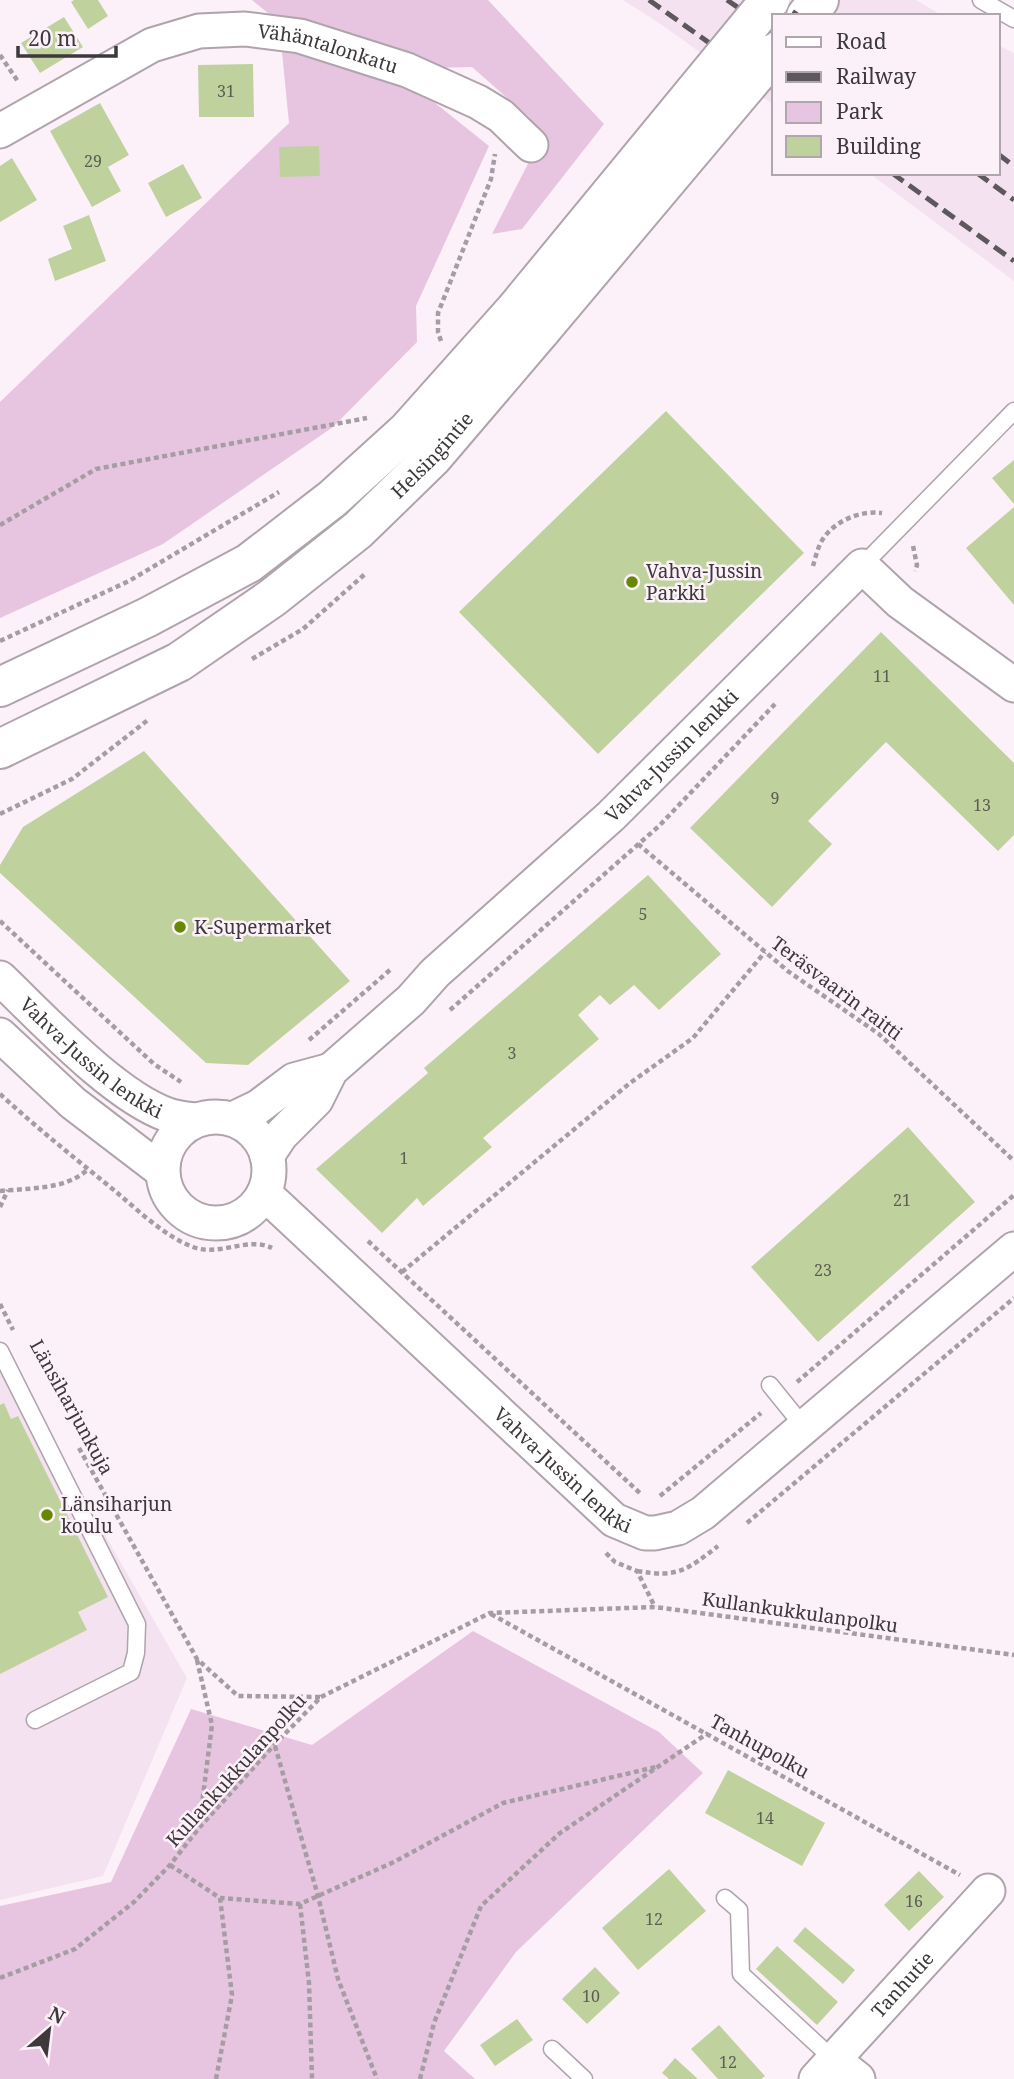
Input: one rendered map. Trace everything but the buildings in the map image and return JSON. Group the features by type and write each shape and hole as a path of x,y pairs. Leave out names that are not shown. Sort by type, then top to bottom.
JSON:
{"main road":[{"name":"Helsingintie","path":"0,748 179,662 272,598 358,530 432,458 528,319 770,0"},
{"path":"808,14 819,0"},
{"name":"Helsingintie","path":"0,687 148,617 248,563 332,499 528,319 772,55"}],"street":[{"name":"Vähäntalonkatu","path":"0,131 152,45 199,31 245,29 300,36 407,70 478,102 500,116 531,145"},
{"path":"862,566 900,602 1014,685"},
{"name":"Vahva-Jussin lenkki","path":"267,1156 281,1135 316,1100 331,1070 611,816 862,566"},
{"name":"Vahva-Jussin lenkki","path":"0,978 100,1072 136,1098 168,1115 195,1121"},
{"path":"0,1035 73,1103 162,1171"},
{"name":"Vahva-Jussin lenkki","path":"233,1119 257,1107 294,1080 331,1070"},
{"path":"220,1117 233,1119 255,1133 267,1156 268,1181 264,1193 257,1204 236,1219 224,1223 198,1221 187,1215 169,1196 162,1171 163,1159 175,1135 195,1121 220,1117"},
{"name":"Vahva-Jussin lenkki","path":"264,1193 614,1520 645,1533 678,1528 691,1522 1014,1249"},
{"name":"Tanhutie","path":"836,2073 988,1891"}],"lane":[{"path":"981,0 1014,19"},
{"path":"862,566 1014,411"},
{"path":"0,1351 137,1625 136,1653 131,1672 35,1720"},
{"path":"774,1391 804,1427"},
{"path":"725,1898 739,1910 741,1974 836,2073"},
{"path":"552,2049 584,2079"}],"path":[{"path":"450,332 441,342 438,332 439,313 491,179 500,116"},
{"path":"0,525 96,469 371,418 361,427"},
{"path":"0,641 129,581 286,487"},
{"path":"0,814 72,779 152,716"},
{"name":"Teräsvaarin raitti","path":"638,844 789,972 879,1034 1014,1161"},
{"path":"0,920 153,1064 186,1085"},
{"path":"374,1295 630,1083 693,1038 765,952"},
{"path":"301,1047 393,968"},
{"path":"0,1094 157,1226 183,1243 203,1251 251,1244 268,1245 278,1251"},
{"path":"0,1191 65,1182 80,1177 88,1169"},
{"path":"0,1207 8,1190"},
{"path":"361,1235 641,1494 653,1499 665,1494 774,1391 1014,1195"},
{"name":"Länsiharjunkuja","path":"0,1304 17,1337"},
{"name":"Länsiharjunkuja","path":"77,1444 197,1659 238,1696 321,1697"},
{"path":"597,1545 615,1562 637,1571 654,1607"},
{"name":"Kullankukkulanpolku","path":"0,1978 75,1949 134,1902 170,1865 199,1828 274,1745 321,1697 490,1613 654,1607 1014,1655"},
{"name":"Tanhupolku","path":"490,1613 988,1891"},
{"path":"197,1659 212,1725 199,1828"},
{"path":"420,2079 434,2023 481,1906 560,1833 708,1733"},
{"path":"274,1745 318,1896 338,1979 377,2079"},
{"path":"170,1865 220,1898 300,1904 394,1862 503,1803 660,1766"},
{"path":"216,2079 232,1995 220,1898"},
{"path":"300,1904 309,1983 312,2079"}],"shaded area":[{"path":"623,0 916,0 940,14 772,14 772,104"},
{"path":"1000,46 1014,53 1014,281 872,175 1000,175"},
{"name":"Länsiharjun koulu","path":"0,1352 187,1678 103,1876 0,1900"}],"green space":[{"path":"252,0 488,0 604,124 522,229 492,234 535,150 530,118 472,67 430,68 410,83 489,146 416,306 417,342 333,427 163,544 0,618 0,402 289,123 279,22"},
{"path":"473,1631 659,1732 703,1773 516,1952 444,2051 475,2079 0,2079 0,1906 111,1882 191,1709 312,1745"}],"railway":[{"path":"649,0 772,88"},
{"path":"727,0 772,31"},
{"path":"775,0 796,14"},
{"path":"1000,156 1014,166"},
{"path":"895,175 1014,261"},
{"path":"980,175 1014,200"}],"place":[{"name":"Vahva-Jussin Parkki","path":"632,582"},
{"name":"K-Supermarket","path":"180,927"},
{"name":"Länsiharjun koulu","path":"47,1515"}]}
